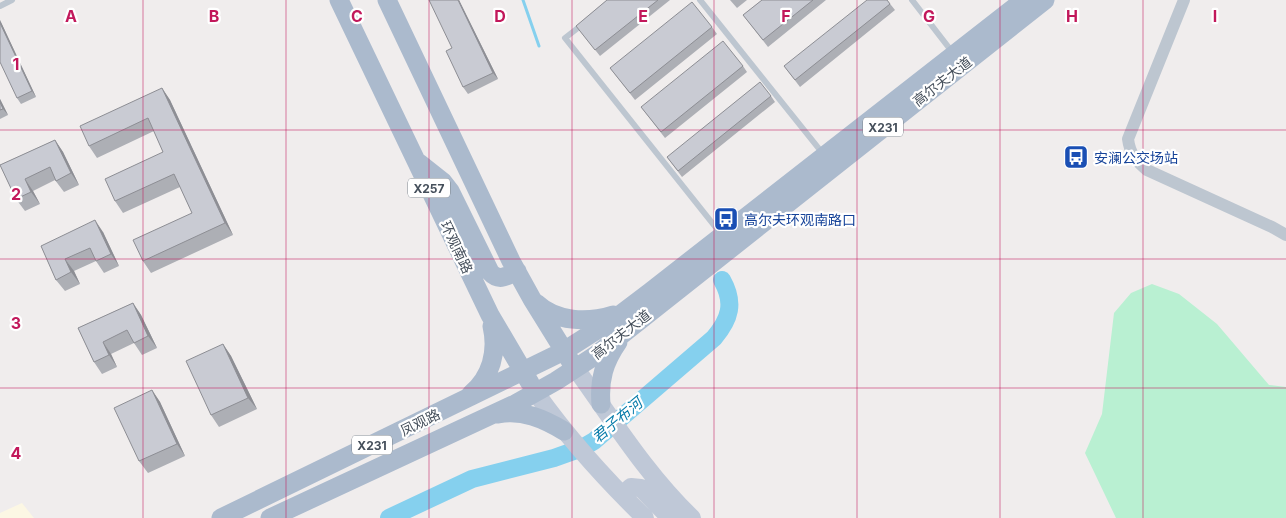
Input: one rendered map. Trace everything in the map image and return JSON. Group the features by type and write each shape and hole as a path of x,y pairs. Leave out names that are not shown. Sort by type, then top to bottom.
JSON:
{"main road":[{"name":"环观南路","path":"340,0 490,315 536,393"},
{"name":"X257","path":"387,0 517,271 532,299 576,369"},
{"name":"高尔夫大道","path":"576,369 630,317 684,275 824,156 1024,0"},
{"name":"高尔夫大道","path":"718,245 1045,0"},
{"path":"416,161 443,182 450,191 490,272 499,278 517,271"},
{"path":"532,299 550,314 574,320 630,317 622,336 605,365 601,379 601,404"},
{"path":"454,405 474,391 489,372 494,348 494,335 490,315"},
{"name":"高尔夫大道","path":"564,351 630,317"},
{"name":"凤观路","path":"221,518 523,373 564,351"},
{"name":"凤观路","path":"270,518 488,417 536,393 576,369"},
{"path":"488,417 503,413 528,415 545,420 564,431"}],"street":[{"path":"1184,0 1128,139 1130,150 1136,160 1147,170 1286,235"},
{"path":"576,369 631,447 666,491 692,518"},
{"name":"环观南路","path":"536,393 564,431 599,472 622,495"},
{"path":"645,518 622,495 631,487 641,488 670,518"}],"lane":[{"path":"0,6 12,0"},
{"path":"700,0 824,156"},
{"path":"912,0 954,54"},
{"path":"586,22 565,38 718,245"}],"shaded area":[{"path":"22,503 34,518 0,518 0,513"}],"green space":[{"path":"1152,284 1179,294 1217,324 1269,385 1286,387 1286,518 1116,518 1085,453 1102,414 1114,313 1131,293"}],"building":[{"path":"429,0 458,0 493,73 463,87 446,51 452,48"},
{"path":"607,0 658,0 595,50 576,26"},
{"path":"762,0 813,0 763,40 743,15"},
{"path":"867,0 887,0 890,4 795,80 784,66"},
{"path":"692,2 712,27 630,93 610,68"},
{"path":"0,23 32,91 17,98 0,62"},
{"path":"723,41 743,66 661,132 641,107"},
{"path":"760,82 771,96 678,171 667,157"},
{"path":"162,88 225,223 143,261 133,240 192,213 174,174 115,201 105,179 163,152 148,118 89,146 80,126"},
{"path":"55,140 71,173 56,181 50,167 25,179 31,192 16,199 0,165"},
{"path":"95,220 111,254 96,261 90,248 65,259 71,272 56,280 41,246"},
{"path":"133,303 148,336 134,343 127,330 103,342 109,355 94,362 78,328"},
{"path":"223,344 248,398 211,415 186,361"},
{"path":"152,390 177,444 139,461 114,408"}],"waterway":[{"name":"君子布河","path":"523,0 539,46"},
{"name":"君子布河","path":"389,518 472,479 554,458 582,448 594,441 714,338 724,324 729,310 728,296 722,280"}],"place":[{"name":"安澜公交场站","path":"1076,157"},
{"name":"高尔夫环观南路口","path":"726,219"}]}
